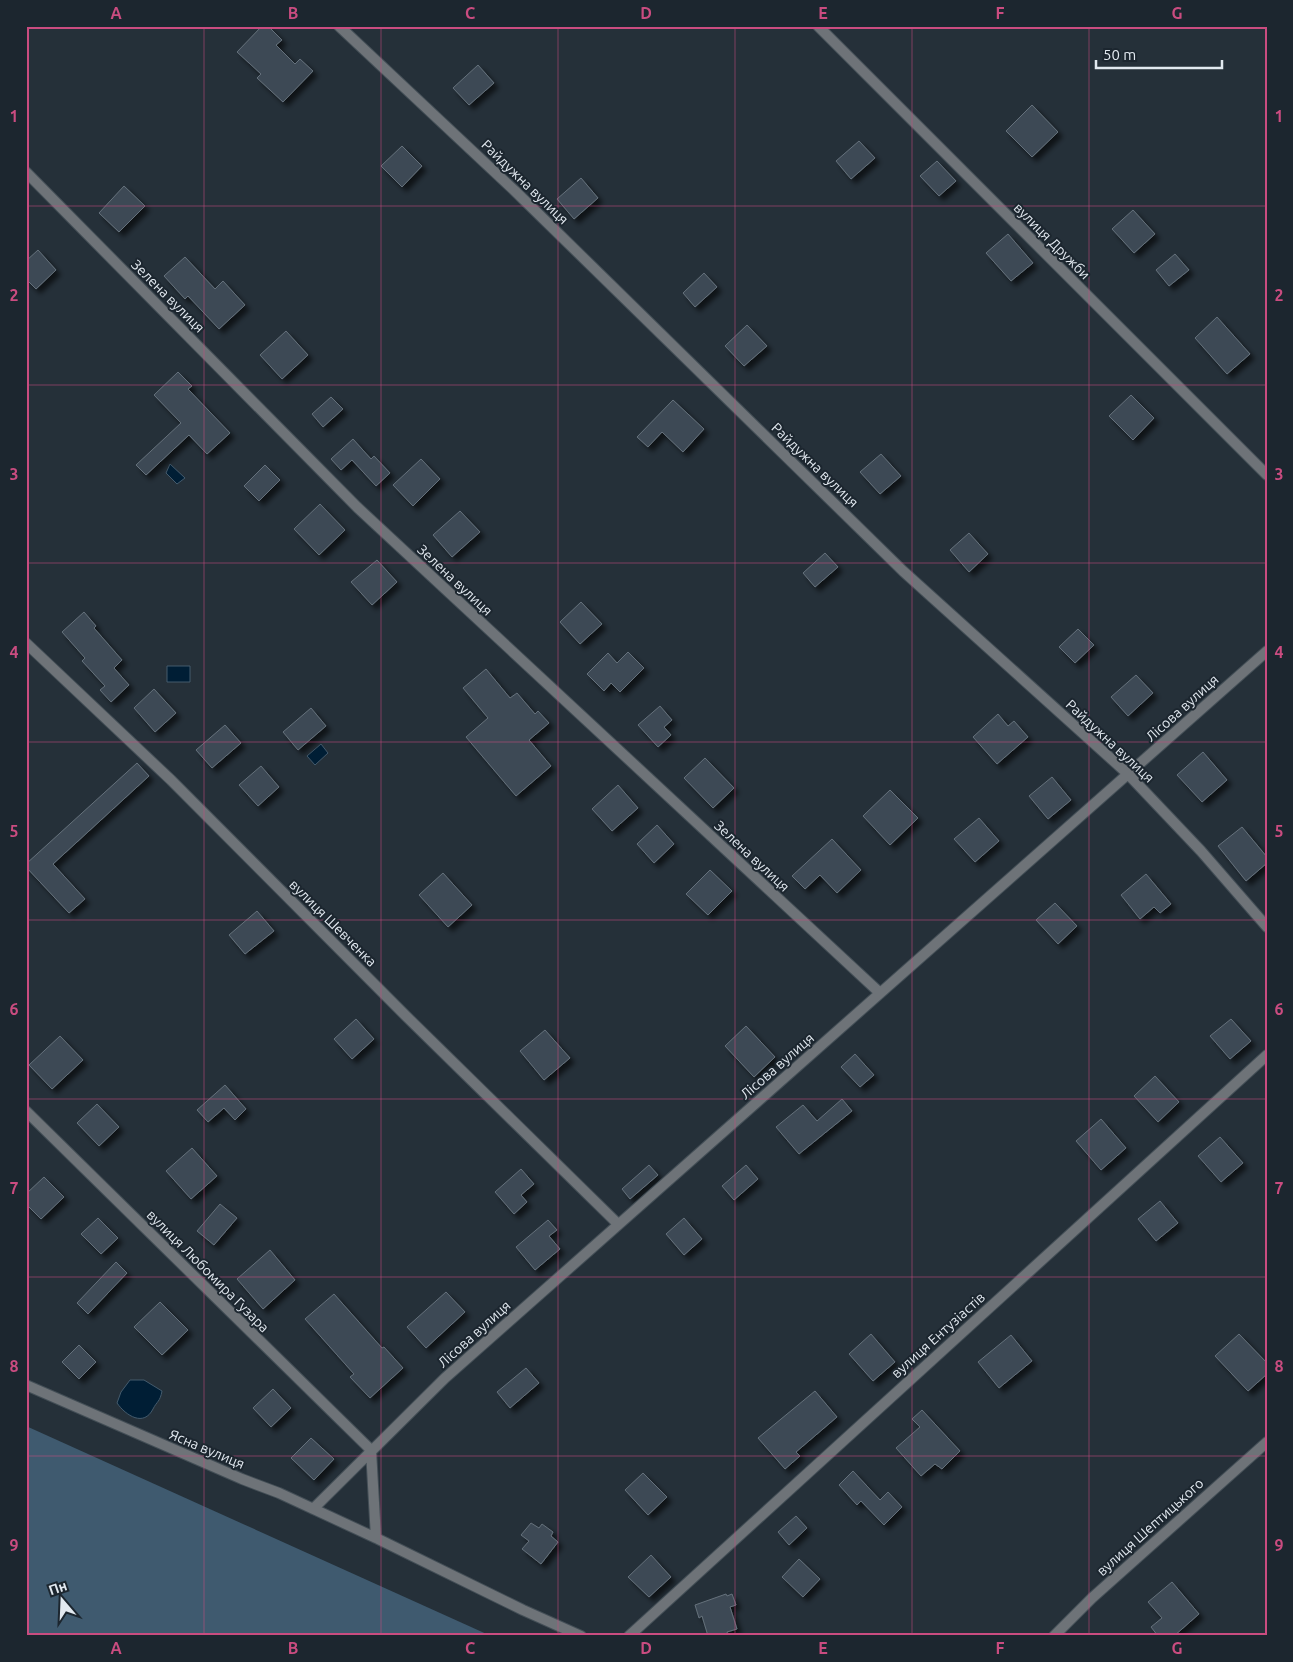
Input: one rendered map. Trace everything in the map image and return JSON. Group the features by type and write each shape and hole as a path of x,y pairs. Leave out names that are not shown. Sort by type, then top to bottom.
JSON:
{"street":[{"name":"Райдужна вулиця","path":"340,26 523,199 903,571 1128,774 1201,851 1267,927"},
{"name":"вулиця Дружби","path":"818,26 1267,474"},
{"name":"Зелена вулиця","path":"26,172 357,507 880,993"},
{"name":"вулиця Шевченка","path":"26,643 171,780 399,1009 618,1224"},
{"name":"Лісова вулиця","path":"313,1509 445,1378 1267,651"},
{"name":"вулиця Ентузіастів","path":"629,1636 1267,1055"},
{"name":"вулиця Любомира Гузара","path":"26,1111 371,1450"},
{"name":"Ясна вулиця","path":"26,1386 313,1509 581,1636"},
{"name":"вулиця Шептицького","path":"1054,1636 1092,1598 1267,1442"},
{"path":"371,1450 376,1538"}],"shaded area":[{"path":"170,464 185,478 177,484 166,473"},
{"path":"167,666 190,666 190,682 167,682"},
{"path":"321,744 328,753 315,765 307,756"},
{"path":"130,1380 144,1380 162,1391 158,1401 145,1417 135,1418 125,1412 117,1403 121,1392"},
{"path":"26,1426 491,1636 26,1636"}],"building":[{"path":"262,26 268,26 282,40 276,45 295,64 300,59 313,71 283,102 257,78 261,74 237,52"},
{"path":"478,65 494,83 469,105 453,88"},
{"path":"1032,105 1058,132 1032,157 1006,131"},
{"path":"859,141 875,158 851,179 836,161"},
{"path":"402,146 422,166 402,187 381,166"},
{"path":"937,161 956,181 939,196 920,176"},
{"path":"581,178 598,198 574,219 557,199"},
{"path":"124,186 145,206 119,232 99,213"},
{"path":"1133,210 1155,234 1134,253 1112,229"},
{"path":"1008,234 1033,263 1011,281 986,253"},
{"path":"38,250 56,270 36,289 26,279 26,261"},
{"path":"1175,254 1189,270 1169,286 1156,270"},
{"path":"185,257 215,289 223,281 245,305 219,329 188,296 185,299 164,276"},
{"path":"704,273 717,287 695,307 683,293"},
{"path":"1217,317 1250,354 1227,374 1195,338"},
{"path":"747,325 767,346 744,366 725,346"},
{"path":"286,331 308,355 282,379 260,355"},
{"path":"178,372 192,386 188,389 230,433 207,454 189,435 146,475 136,465 181,423 154,395"},
{"path":"1131,395 1154,418 1133,440 1109,416"},
{"path":"331,397 343,409 323,427 312,414"},
{"path":"673,400 704,429 683,452 662,432 648,447 637,437"},
{"path":"353,439 371,459 374,456 390,473 376,486 352,460 341,470 331,459"},
{"path":"881,454 901,476 880,494 860,472"},
{"path":"421,459 440,479 413,506 393,485"},
{"path":"265,465 280,480 259,501 244,486"},
{"path":"320,504 345,530 319,555 294,529"},
{"path":"460,511 480,532 452,557 433,535"},
{"path":"969,533 988,554 969,572 950,550"},
{"path":"825,553 838,567 815,587 803,573"},
{"path":"377,560 397,582 372,605 351,582"},
{"path":"581,602 602,624 580,644 560,622"},
{"path":"84,612 96,626 94,628 122,660 114,668 129,685 111,702 100,690 105,686 82,661 85,658 62,632"},
{"path":"1078,629 1094,645 1075,663 1059,647"},
{"path":"628,652 644,668 620,692 611,683 604,691 587,674 608,653 617,663"},
{"path":"486,669 510,698 517,693 535,714 538,711 549,723 529,740 551,766 516,796 466,737 488,718 463,688"},
{"path":"1136,675 1153,693 1128,716 1111,697"},
{"path":"154,689 176,713 155,732 134,708"},
{"path":"660,706 672,720 664,727 671,735 658,747 638,725"},
{"path":"311,708 326,726 298,750 283,732"},
{"path":"998,714 1008,726 1014,721 1028,737 997,764 973,737"},
{"path":"225,725 241,743 212,768 196,750"},
{"path":"1203,752 1227,780 1202,802 1177,775"},
{"path":"705,758 734,788 713,808 684,778"},
{"path":"137,763 149,776 53,864 85,899 69,913 26,867 26,864"},
{"path":"261,766 279,787 258,806 239,785"},
{"path":"1052,777 1071,800 1048,819 1029,796"},
{"path":"618,785 638,808 612,831 592,809"},
{"path":"890,790 918,818 890,845 863,816"},
{"path":"979,818 999,841 975,862 954,839"},
{"path":"657,825 674,844 654,863 637,844"},
{"path":"1242,827 1267,857 1267,863 1246,881 1218,846"},
{"path":"832,839 861,870 837,893 820,875 805,889 792,876"},
{"path":"710,870 732,891 708,915 686,894"},
{"path":"443,873 472,905 448,927 419,895"},
{"path":"1146,874 1171,904 1160,913 1154,907 1140,919 1121,895"},
{"path":"1055,903 1077,926 1058,944 1036,920"},
{"path":"257,911 274,931 245,954 229,935"},
{"path":"356,1019 374,1039 352,1059 334,1039"},
{"path":"1231,1019 1251,1041 1230,1059 1210,1036"},
{"path":"746,1026 775,1057 754,1077 725,1046"},
{"path":"545,1030 570,1058 544,1080 520,1051"},
{"path":"60,1036 83,1060 52,1089 29,1065"},
{"path":"855,1054 874,1075 860,1087 841,1067"},
{"path":"1155,1076 1179,1102 1158,1122 1134,1096"},
{"path":"225,1085 246,1109 235,1120 224,1108 208,1122 197,1110"},
{"path":"842,1099 852,1111 799,1154 776,1127 803,1105 817,1121"},
{"path":"97,1104 119,1127 99,1146 77,1123"},
{"path":"1101,1119 1126,1148 1101,1170 1076,1141"},
{"path":"1220,1137 1243,1163 1221,1182 1198,1156"},
{"path":"192,1148 217,1176 191,1199 166,1171"},
{"path":"649,1165 658,1175 630,1199 622,1189"},
{"path":"746,1165 758,1179 734,1200 722,1186"},
{"path":"521,1169 534,1184 521,1195 527,1202 514,1214 495,1192"},
{"path":"44,1177 64,1197 41,1219 26,1204 26,1194"},
{"path":"1160,1201 1178,1223 1156,1241 1138,1219"},
{"path":"220,1204 237,1218 214,1245 197,1231"},
{"path":"98,1218 118,1238 101,1254 81,1234"},
{"path":"684,1218 702,1239 684,1255 666,1234"},
{"path":"548,1220 557,1230 549,1236 560,1249 535,1270 516,1247"},
{"path":"270,1250 295,1280 263,1309 237,1279"},
{"path":"116,1262 127,1273 88,1314 77,1303"},
{"path":"446,1292 465,1312 426,1348 407,1327"},
{"path":"334,1294 382,1348 384,1347 403,1368 370,1398 350,1377 354,1374 305,1319"},
{"path":"160,1302 188,1330 162,1355 134,1327"},
{"path":"871,1334 895,1362 873,1381 849,1354"},
{"path":"1239,1334 1267,1363 1267,1374 1248,1391 1215,1356"},
{"path":"1011,1335 1032,1361 999,1388 978,1362"},
{"path":"79,1345 96,1362 79,1379 62,1362"},
{"path":"526,1368 539,1383 510,1408 497,1392"},
{"path":"273,1389 291,1408 271,1427 253,1408"},
{"path":"815,1391 837,1417 796,1452 800,1456 785,1469 758,1438"},
{"path":"922,1410 960,1451 942,1469 935,1464 921,1476 896,1448 920,1427 912,1419"},
{"path":"311,1438 334,1459 314,1480 291,1458"},
{"path":"853,1471 880,1500 888,1492 902,1507 884,1525 861,1501 857,1505 839,1485"},
{"path":"643,1473 667,1497 648,1515 625,1490"},
{"path":"796,1516 807,1528 789,1545 778,1532"},
{"path":"531,1523 539,1528 542,1524 553,1532 551,1536 558,1542 541,1564 522,1549 529,1541 521,1535"},
{"path":"651,1555 671,1577 649,1597 628,1577"},
{"path":"799,1559 820,1579 803,1597 782,1577"},
{"path":"1172,1582 1199,1614 1174,1636 1158,1636 1151,1627 1162,1618 1148,1602"},
{"path":"726,1594 727,1596 732,1594 736,1605 730,1607 737,1629 727,1632 728,1636 708,1636 702,1616 699,1618 695,1605"}]}
